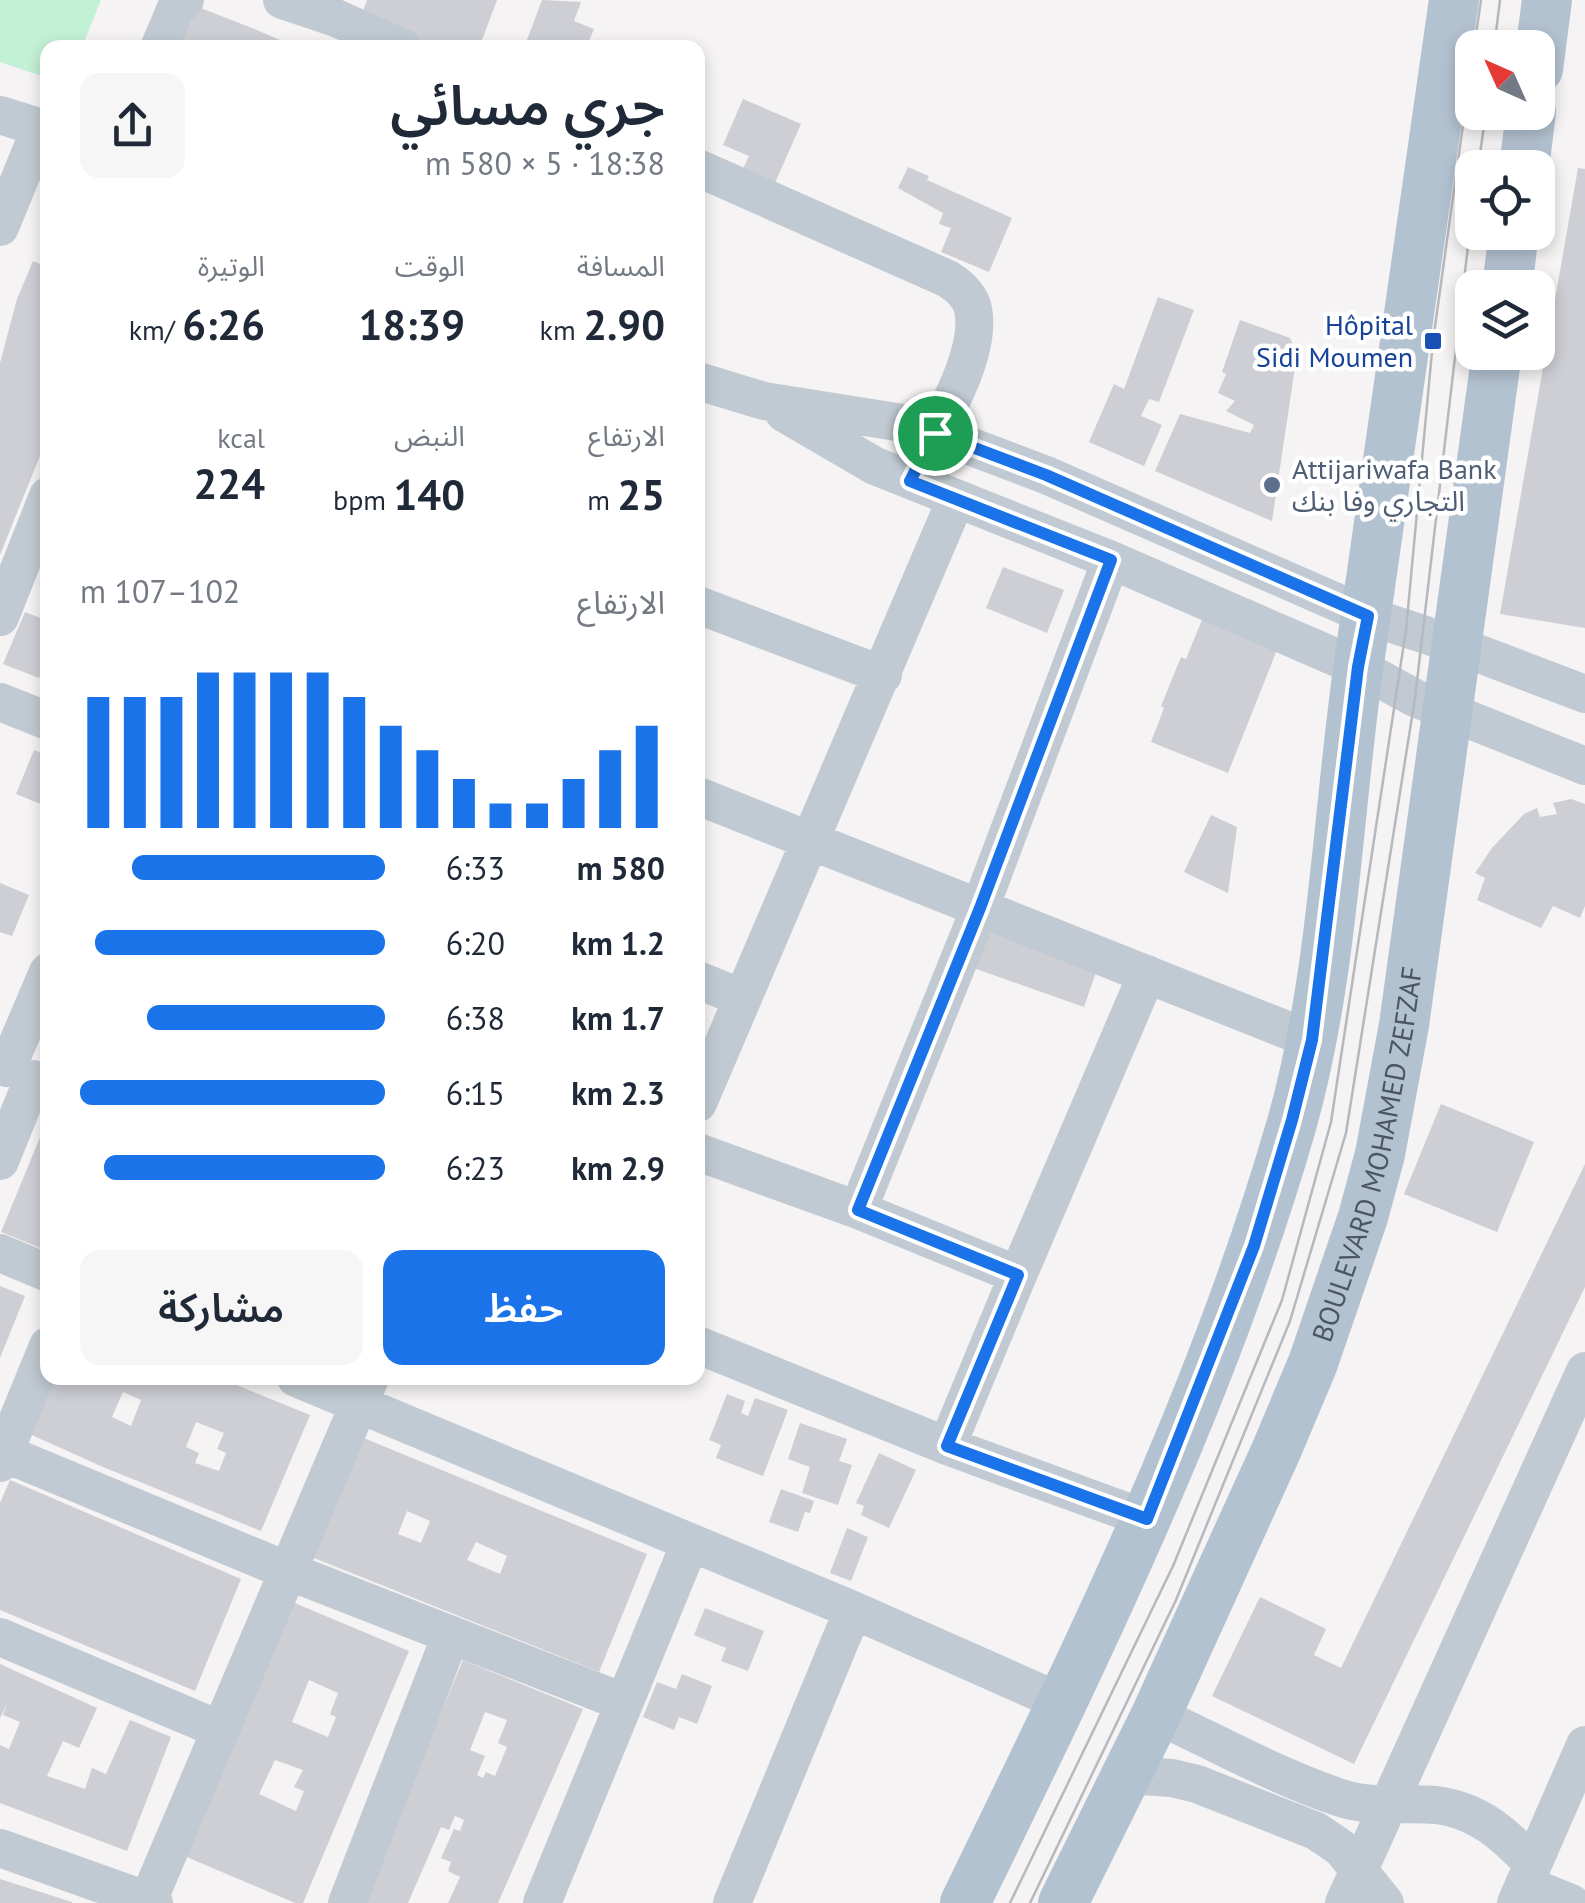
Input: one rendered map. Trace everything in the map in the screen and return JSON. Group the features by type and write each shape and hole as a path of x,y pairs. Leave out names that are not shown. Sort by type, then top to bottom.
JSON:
{"main road":[{"path":"965,1903 1147,1519 1254,1246 1292,1120 1312,1040 1358,667 1454,0"},
{"path":"1543,30 1547,0"},
{"name":"BOULEVARD MOHAMED ZEFZAF","path":"1064,1903 1156,1714 1276,1451 1313,1364 1363,1217 1380,1154 1404,1025 1494,370"}],"street":[{"path":"163,40 185,0"},
{"path":"282,0 384,40"},
{"path":"0,115 40,127"},
{"path":"0,227 40,137"},
{"path":"705,171 948,279 965,292 973,308 963,374 910,481"},
{"path":"705,383 764,402 903,423 935,433 1046,475 1368,616 1585,694"},
{"path":"764,402 875,466 1111,560 1358,667 1397,690 1585,766"},
{"path":"705,1086 956,499"},
{"path":"0,617 39,539"},
{"path":"858,1210 980,908 1111,560"},
{"path":"705,608 883,674"},
{"path":"0,702 40,717"},
{"path":"705,799 1312,1040"},
{"path":"947,1446 1147,974"},
{"path":"705,983 742,998"},
{"path":"0,1161 40,1003"},
{"path":"705,1155 858,1210 1018,1275"},
{"path":"0,1254 40,1271"},
{"path":"705,1348 947,1446 1147,1519"},
{"path":"40,1365 2,1458 622,1702"},
{"path":"1351,1886 1585,1370"},
{"path":"336,1385 364,1390 690,1543 1063,1702"},
{"path":"0,1848 151,1902 364,1390"},
{"path":"542,1903 690,1543"},
{"path":"732,1903 853,1610"},
{"path":"347,1903 451,1634"},
{"path":"0,1637 221,1730"},
{"path":"1156,1714 1324,1792 1386,1807 1436,1805 1460,1810 1499,1829 1524,1883 1572,1903"},
{"path":"1524,1883 1585,1744"},
{"path":"1125,1775 1198,1784 1286,1817 1334,1842 1351,1886 1385,1903"}],"green space":[{"path":"0,0 101,0 85,40 40,40 40,76 0,62"}],"building":[{"path":"367,0 497,0 482,40 420,40 361,16"},
{"path":"542,0 581,2 574,21 594,29 589,40 527,40"},
{"path":"193,5 280,40 179,40"},
{"path":"743,99 801,124 774,185 742,171 749,156 723,145"},
{"path":"908,167 929,176 927,180 1012,218 989,272 941,252 951,228 939,224 943,213 898,188"},
{"path":"1578,168 1585,169 1585,628 1500,614 1543,370 1555,370 1555,300"},
{"path":"33,261 40,264 40,456 0,555 0,363 17,299"},
{"path":"1158,297 1194,310 1159,402 1149,399 1141,416 1162,425 1144,466 1089,442 1114,384 1124,389"},
{"path":"1240,320 1290,338 1297,354 1272,521 1155,471 1180,414 1250,433 1254,425 1226,411 1235,401 1218,393"},
{"path":"1003,567 1064,590 1047,633 986,608"},
{"path":"1206,610 1281,640 1228,773 1151,742 1181,657 1186,659"},
{"path":"25,612 40,618 39,678 3,664"},
{"path":"34,750 40,752 40,804 16,794"},
{"path":"1571,799 1585,804 1585,906 1580,918 1553,906 1541,928 1477,900 1485,878 1475,873 1492,848 1524,814 1537,808 1540,817 1557,814 1553,803"},
{"path":"1211,815 1237,827 1228,893 1184,872"},
{"path":"0,883 29,895 12,936 0,932"},
{"path":"976,927 1096,972 1084,1007 962,964"},
{"path":"1441,1104 1534,1142 1497,1232 1404,1194"},
{"path":"40,1137 40,1248 1,1232"},
{"path":"1585,1164 1585,1287 1354,1764 1212,1696 1260,1597 1326,1629 1314,1655 1341,1668"},
{"path":"0,1286 25,1296 0,1358"},
{"path":"46,1385 236,1385 310,1415 261,1531 25,1432","holes":["123,1392 141,1400 131,1426 112,1417","196,1422 224,1433 217,1449 226,1453 219,1471 195,1463 199,1453 186,1447"]},
{"path":"727,1394 745,1401 741,1413 748,1416 755,1398 788,1410 763,1476 716,1458 721,1445 709,1440"},
{"path":"800,1423 847,1439 839,1461 852,1465 838,1505 802,1493 810,1467 788,1459"},
{"path":"361,1437 647,1554 599,1672 309,1556","holes":["407,1511 430,1521 421,1543 398,1534","476,1542 507,1556 500,1574 467,1560"]},
{"path":"879,1453 916,1470 889,1528 861,1515 864,1506 856,1503"},
{"path":"10,1480 241,1579 195,1691 0,1610 0,1503"},
{"path":"781,1489 814,1501 798,1532 769,1522"},
{"path":"847,1528 868,1537 851,1581 830,1573"},
{"path":"290,1601 409,1651 303,1903 182,1855","holes":["309,1680 338,1693 330,1714 336,1717 328,1737 292,1722","275,1760 303,1770 294,1787 304,1791 296,1811 259,1794"]},
{"path":"705,1608 764,1631 748,1671 721,1661 726,1648 694,1635"},
{"path":"463,1660 583,1709 498,1903 448,1903 460,1877 448,1871 451,1862 441,1858 454,1829 460,1831 464,1820 455,1816 449,1830 441,1827 408,1903 362,1903","holes":["485,1712 507,1720 498,1743 507,1747 495,1776 486,1772 483,1778 477,1775 485,1756 470,1750"]},
{"path":"0,1664 97,1708 79,1748 63,1741 47,1776 85,1789 92,1768 106,1774 130,1720 171,1737 127,1851 0,1803 0,1745 9,1749 20,1722 3,1715 7,1704 0,1718"},
{"path":"682,1674 712,1686 697,1724 679,1717 674,1730 643,1717 657,1682 676,1689"},
{"path":"0,1879 72,1902 72,1903 0,1903"}],"tram line":[{"path":"1477,30 1481,0"},
{"path":"1496,30 1500,0"},
{"path":"1010,1903 1173,1566 1282,1300 1331,1122 1406,630 1433,341 1462,130"},
{"path":"1481,150 1483,130"},
{"path":"1030,1903 1176,1600 1290,1321 1346,1133 1415,698 1468,250"}],"place":[{"name":"Hôpital Sidi Moumen","path":"1433,341"},
{"name":"Attijariwafa Bank التجاري وفا بنك","path":"1272,485"}],"route":[{"path":"935,433 1046,475 1368,616 1358,667 1312,1040 1254,1246 1147,1519 947,1446 1018,1275 858,1210 980,908 1111,560 910,481 935,433"}]}
